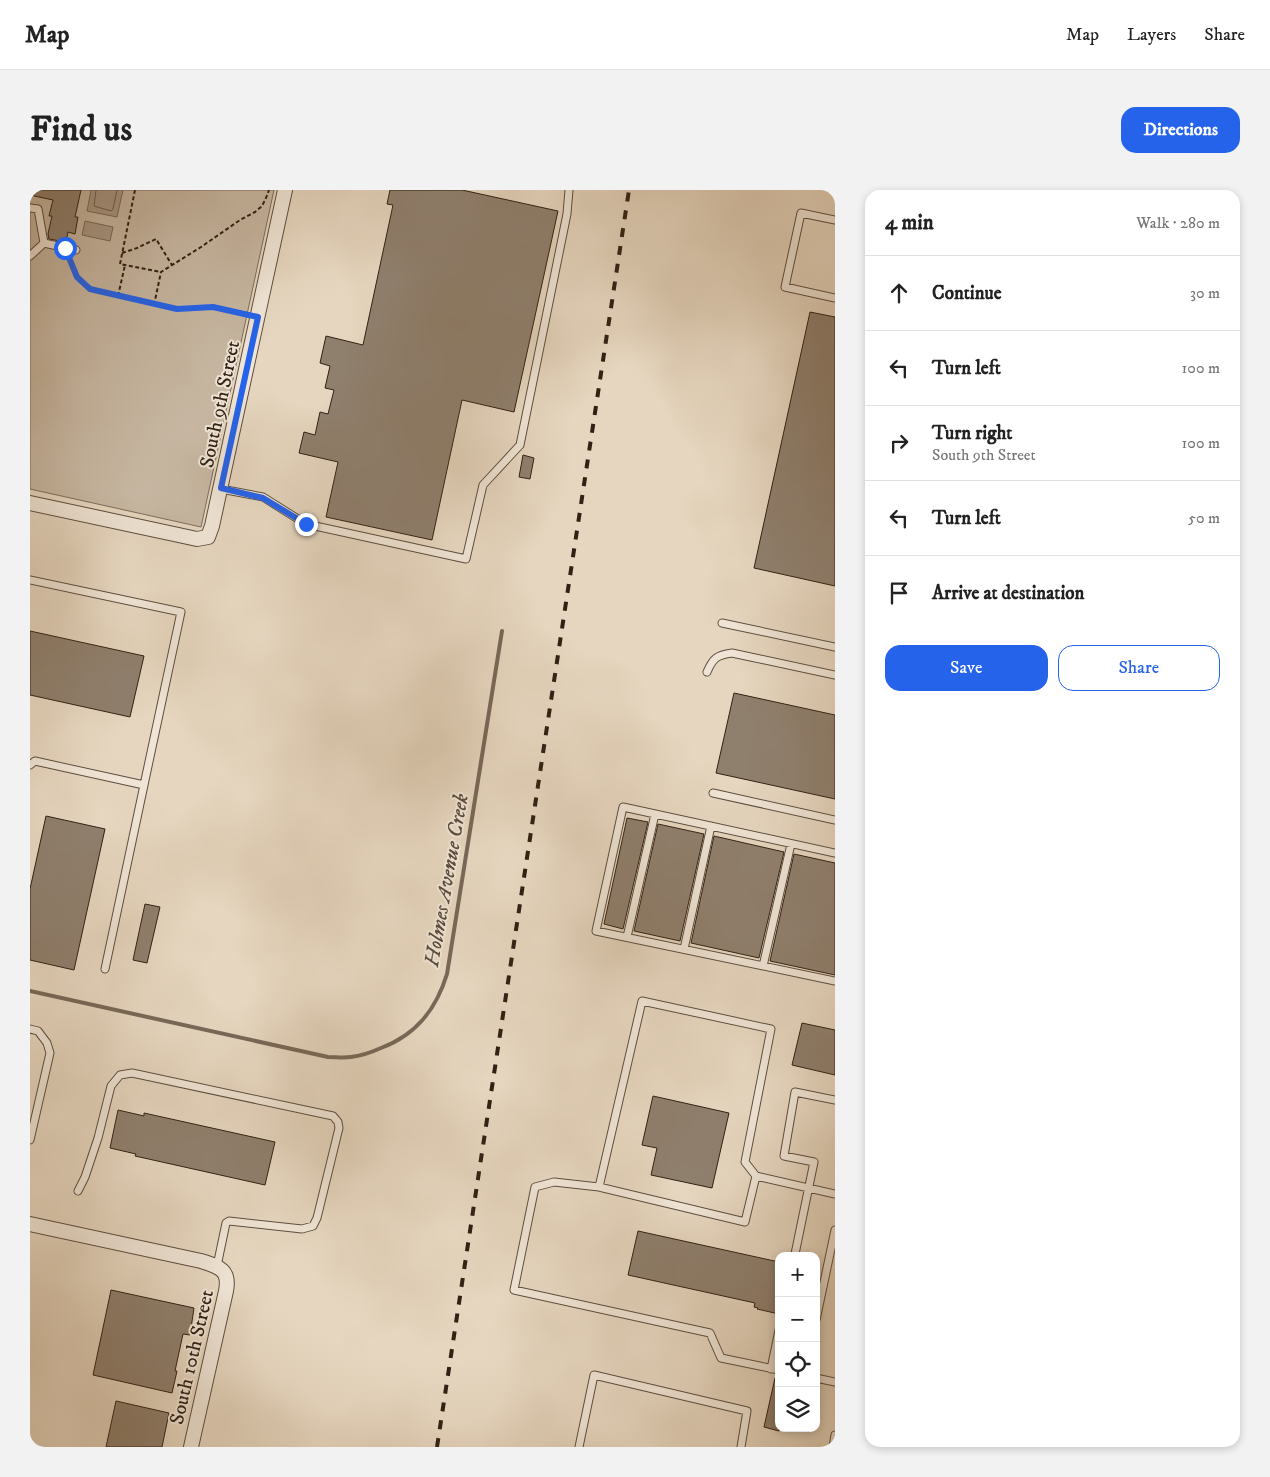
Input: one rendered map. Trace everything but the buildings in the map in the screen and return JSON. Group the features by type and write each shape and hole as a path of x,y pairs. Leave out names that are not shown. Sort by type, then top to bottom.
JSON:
{"street":[{"name":"South 9th Street","path":"30,503 197,539 208,537 221,488 286,190"},
{"path":"30,1224 201,1261 221,1271"},
{"name":"South 10th Street","path":"191,1447 226,1291 227,1284 221,1271"}],"lane":[{"path":"221,488 263,498 306,524 466,559 482,485 520,446 567,214 569,190"},
{"path":"30,208 38,209 44,243"},
{"path":"835,220 802,213 785,287 835,298"},
{"path":"44,243 76,250"},
{"path":"30,256 44,243"},
{"path":"30,580 181,612 105,969"},
{"path":"722,623 835,647"},
{"path":"707,672 711,662 720,655 732,652 835,675"},
{"path":"30,765 35,761 144,785"},
{"path":"713,793 835,820"},
{"path":"835,853 623,807 596,931 835,981"},
{"path":"627,937 655,814"},
{"path":"684,949 711,826"},
{"path":"764,966 791,844"},
{"path":"599,1187 642,1001 771,1029 745,1162 756,1176 835,1194"},
{"path":"30,1029 38,1031 47,1043 50,1053 30,1140"},
{"path":"78,1190 85,1177 98,1138 112,1086 120,1075 132,1073 333,1116 338,1122 338,1128 317,1218 313,1226 302,1229 229,1221 226,1223 221,1271"},
{"path":"795,1252 814,1162 784,1156 795,1092 835,1100"},
{"path":"756,1176 745,1222 599,1187 554,1182 535,1187 514,1290 710,1333 721,1358 775,1370"},
{"path":"820,1301 835,1230"},
{"path":"579,1447 594,1375 748,1411 741,1447"},
{"path":"820,1379 835,1382"},
{"path":"832,1447 835,1435"}],"path":[{"path":"135,190 120,264 161,272 255,212 262,206 268,190"},
{"path":"122,253 156,239 172,265"},
{"path":"65,248 77,277 90,289 177,309 213,307 258,317"},
{"path":"118,296 125,265"},
{"path":"154,305 161,272"}],"shaded area":[{"path":"30,190 274,190 201,527 30,489"}],"water":[{"path":"91,190 123,190 117,217 87,211"},
{"path":"85,221 113,227 110,241 82,235"}],"waterway":[{"name":"Holmes Avenue Creek","path":"30,991 328,1057 363,1055 405,1036 431,1010 447,974 502,631"}],"railway":[{"path":"437,1447 629,190"}],"route":[{"path":"65,248 77,277 90,289 177,309 213,307 258,317 221,488 263,498 306,524"}]}
